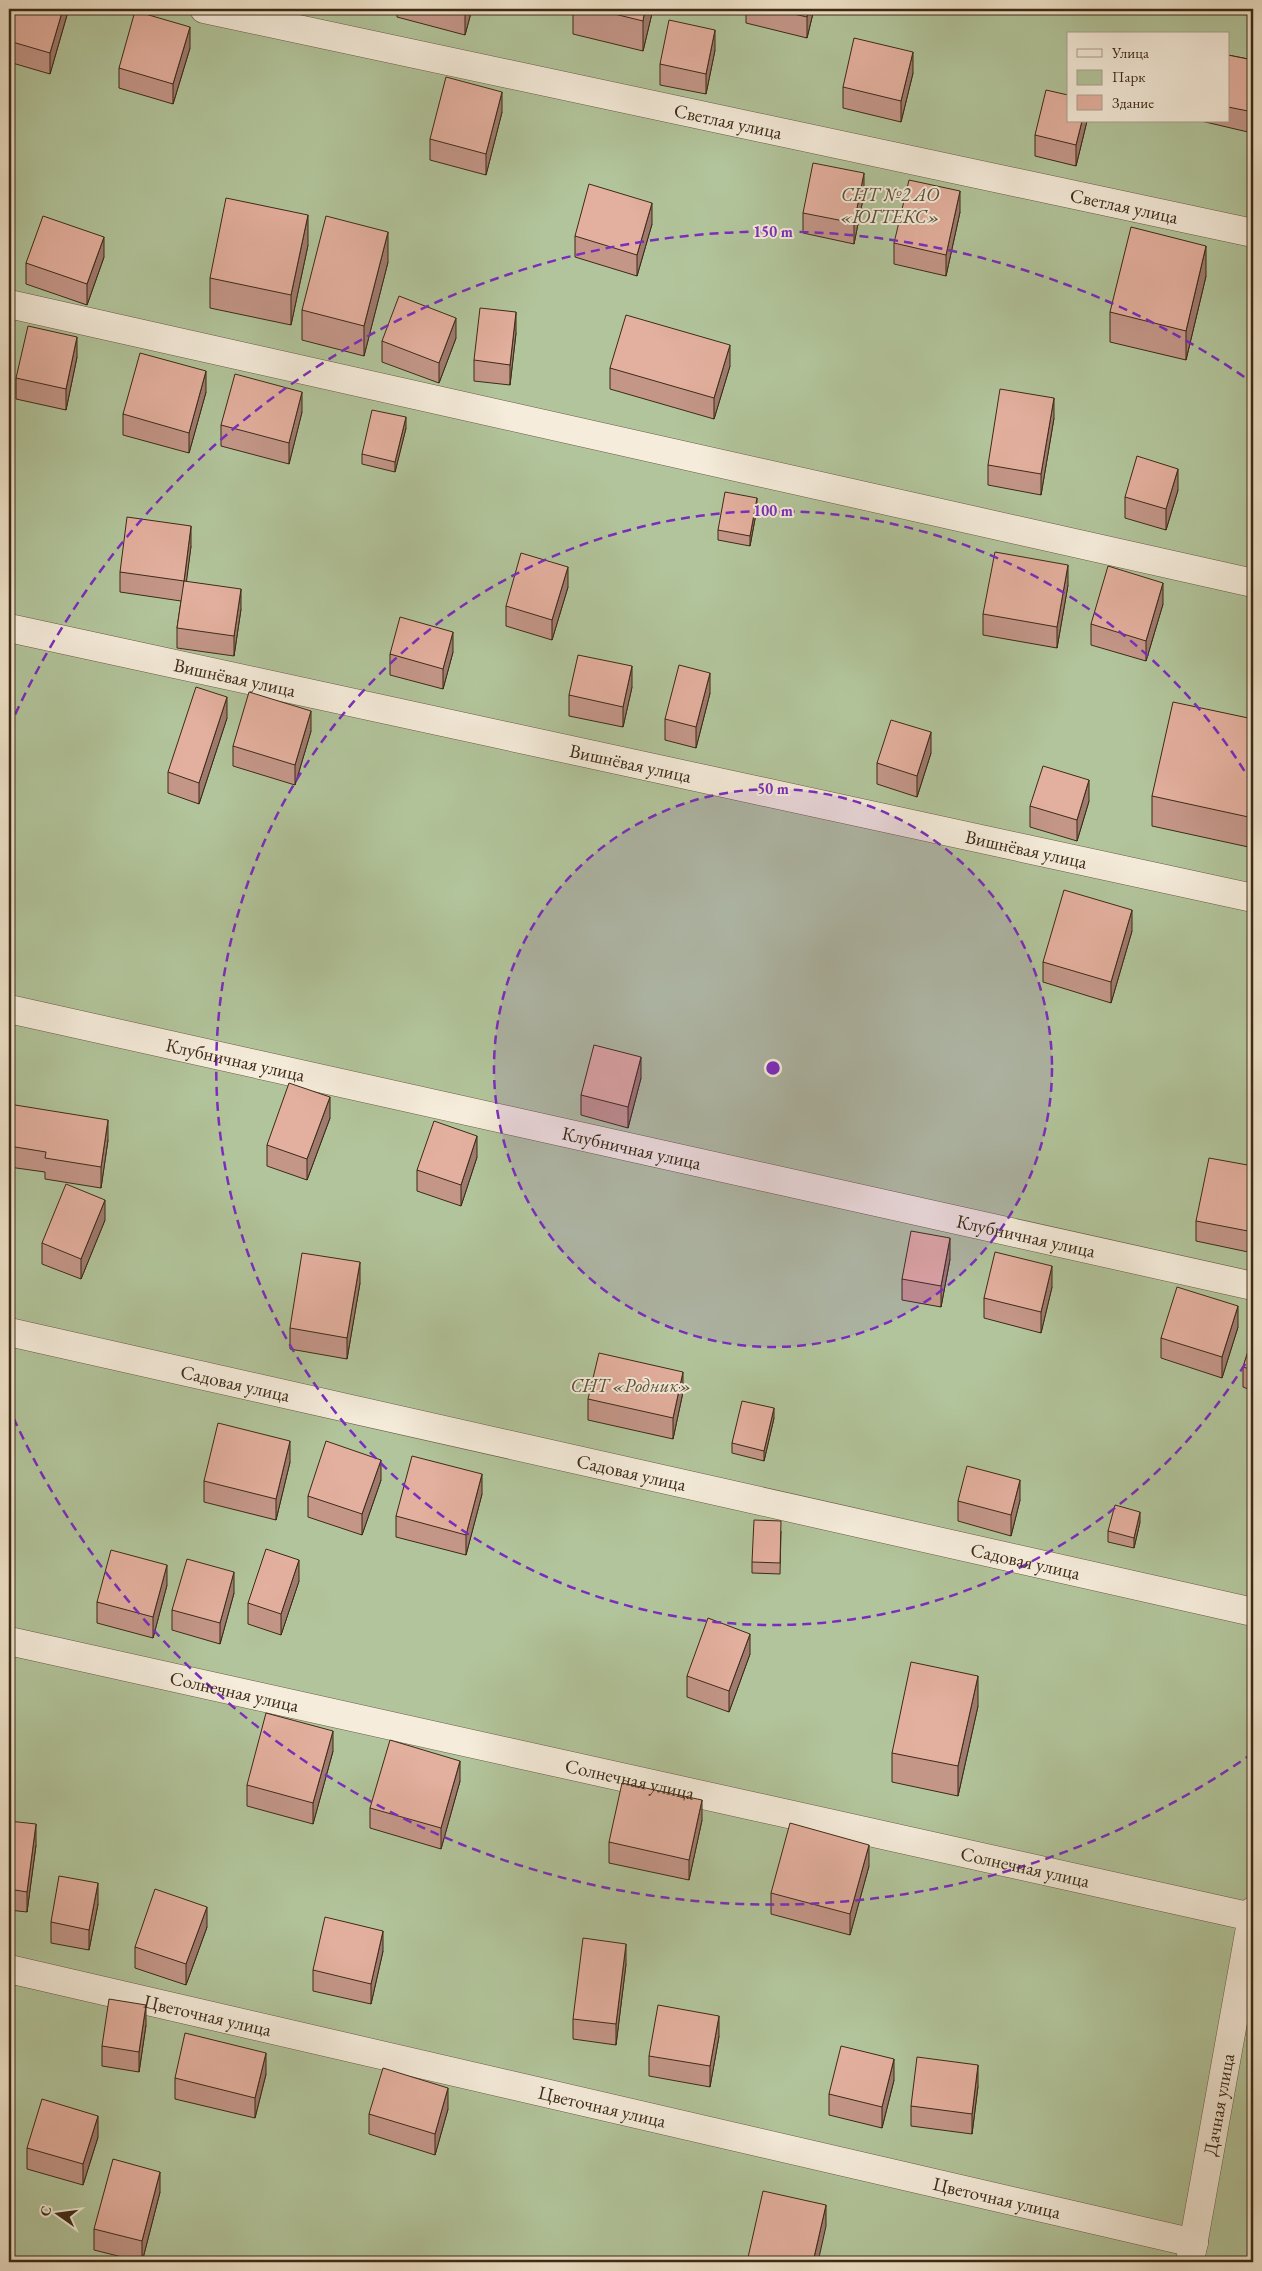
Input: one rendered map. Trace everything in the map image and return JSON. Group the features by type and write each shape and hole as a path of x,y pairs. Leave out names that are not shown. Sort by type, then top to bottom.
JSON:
{"street":[{"name":"Светлая улица","path":"204,9 1253,233"},
{"path":"9,304 1253,583"},
{"name":"Вишнёвая улица","path":"9,628 1253,898"},
{"name":"Клубничная улица","path":"9,1009 1253,1286"},
{"name":"Садовая улица","path":"9,1332 1253,1612"},
{"name":"Солнечная улица","path":"9,1641 1253,1914"},
{"name":"Дачная улица","path":"1192,2253 1253,1914"},
{"name":"Цветочная улица","path":"9,1969 1192,2253"}],"green space":[{"name":"СНТ «Родник»","path":"9,9 1253,9 1253,2262 9,2262"}],"building":[{"path":"9,9 63,9 50,53 9,41"},
{"path":"594,9 645,9 643,21"},
{"path":"772,9 809,9 807,17"},
{"path":"135,11 190,27 173,84 119,68"},
{"path":"669,20 715,30 706,74 660,64"},
{"path":"854,38 913,52 901,101 843,87"},
{"path":"1230,55 1253,60 1253,90 1248,111 1230,107"},
{"path":"446,77 502,92 486,154 430,139"},
{"path":"1046,90 1067,95 1067,122 1082,122 1076,145 1035,135"},
{"path":"813,163 864,173 854,223 803,213"},
{"path":"909,180 960,191 946,255 894,243"},
{"path":"589,184 652,203 637,255 575,236"},
{"path":"226,198 308,215 291,295 210,278"},
{"path":"43,216 104,237 87,284 26,263"},
{"path":"326,216 388,232 364,326 302,310"},
{"path":"1131,227 1206,246 1186,331 1110,312"},
{"path":"399,296 456,318 439,363 382,341"},
{"path":"480,308 516,312 510,365 474,360"},
{"path":"626,315 730,345 714,398 610,368"},
{"path":"28,326 77,337 66,389 16,378"},
{"path":"140,353 206,371 189,433 123,414"},
{"path":"235,374 302,392 289,443 221,425"},
{"path":"1000,389 1054,398 1041,474 988,465"},
{"path":"372,410 406,417 395,462 362,454"},
{"path":"1137,456 1178,469 1166,509 1125,497"},
{"path":"725,492 757,498 750,536 718,530"},
{"path":"127,517 191,526 184,581 120,572"},
{"path":"995,552 1068,565 1057,627 983,614"},
{"path":"521,553 568,567 552,620 506,606"},
{"path":"1108,566 1163,583 1146,641 1091,624"},
{"path":"184,581 241,589 234,636 177,628"},
{"path":"400,617 453,632 443,669 390,654"},
{"path":"578,655 632,666 623,707 569,695"},
{"path":"679,665 710,673 696,727 665,719"},
{"path":"196,687 227,697 199,783 168,772"},
{"path":"249,692 311,711 295,765 233,746"},
{"path":"1173,702 1253,719 1253,818 1152,796"},
{"path":"891,720 931,732 917,776 877,763"},
{"path":"1043,766 1089,780 1077,820 1030,806"},
{"path":"1064,890 1132,910 1111,982 1043,962"},
{"path":"594,1045 641,1057 628,1107 581,1095"},
{"path":"289,1083 330,1097 307,1159 267,1145"},
{"path":"9,1104 108,1120 101,1167 45,1158 46,1152 9,1146"},
{"path":"434,1121 477,1136 461,1185 417,1170"},
{"path":"1209,1158 1253,1166 1253,1232 1196,1221"},
{"path":"66,1184 105,1200 81,1259 42,1243"},
{"path":"911,1231 950,1238 941,1286 902,1279"},
{"path":"995,1252 1052,1266 1041,1312 984,1298"},
{"path":"302,1253 360,1262 347,1338 290,1328"},
{"path":"1177,1287 1238,1306 1222,1357 1161,1338"},
{"path":"1253,1336 1253,1370 1243,1367"},
{"path":"599,1353 683,1372 673,1418 588,1399"},
{"path":"742,1401 774,1408 764,1451 732,1443"},
{"path":"218,1423 290,1441 276,1499 204,1481"},
{"path":"326,1441 381,1460 362,1514 308,1496"},
{"path":"412,1456 482,1474 466,1535 396,1516"},
{"path":"967,1466 1020,1480 1011,1515 958,1501"},
{"path":"1115,1505 1140,1512 1134,1538 1108,1531"},
{"path":"754,1520 781,1521 780,1563 752,1562"},
{"path":"266,1549 299,1560 281,1614 248,1603"},
{"path":"111,1550 167,1565 153,1617 97,1602"},
{"path":"187,1559 234,1572 220,1623 172,1610"},
{"path":"708,1618 750,1634 729,1691 687,1676"},
{"path":"911,1662 978,1676 958,1766 892,1753"},
{"path":"266,1713 333,1731 313,1803 247,1785"},
{"path":"390,1740 460,1761 441,1828 370,1808"},
{"path":"622,1783 702,1800 689,1860 609,1842"},
{"path":"9,1821 36,1824 27,1892 9,1889"},
{"path":"790,1823 869,1845 850,1914 771,1893"},
{"path":"59,1876 98,1883 89,1930 51,1922"},
{"path":"155,1889 207,1907 186,1964 135,1947"},
{"path":"325,1917 383,1931 371,1984 313,1970"},
{"path":"583,1938 626,1944 616,2024 573,2019"},
{"path":"109,1999 146,2005 139,2052 102,2046"},
{"path":"658,2005 719,2016 710,2066 649,2056"},
{"path":"185,2033 266,2053 255,2098 175,2078"},
{"path":"841,2046 894,2059 882,2107 829,2094"},
{"path":"917,2057 978,2065 972,2114 911,2106"},
{"path":"383,2068 448,2088 435,2134 369,2114"},
{"path":"42,2099 98,2116 83,2164 27,2148"},
{"path":"113,2159 160,2172 142,2241 94,2229"},
{"path":"763,2191 826,2205 813,2262 747,2262"}],"park label":[{"name":"СНТ №2 АО «ЮГТЕКС»","path":"890,205"}]}
